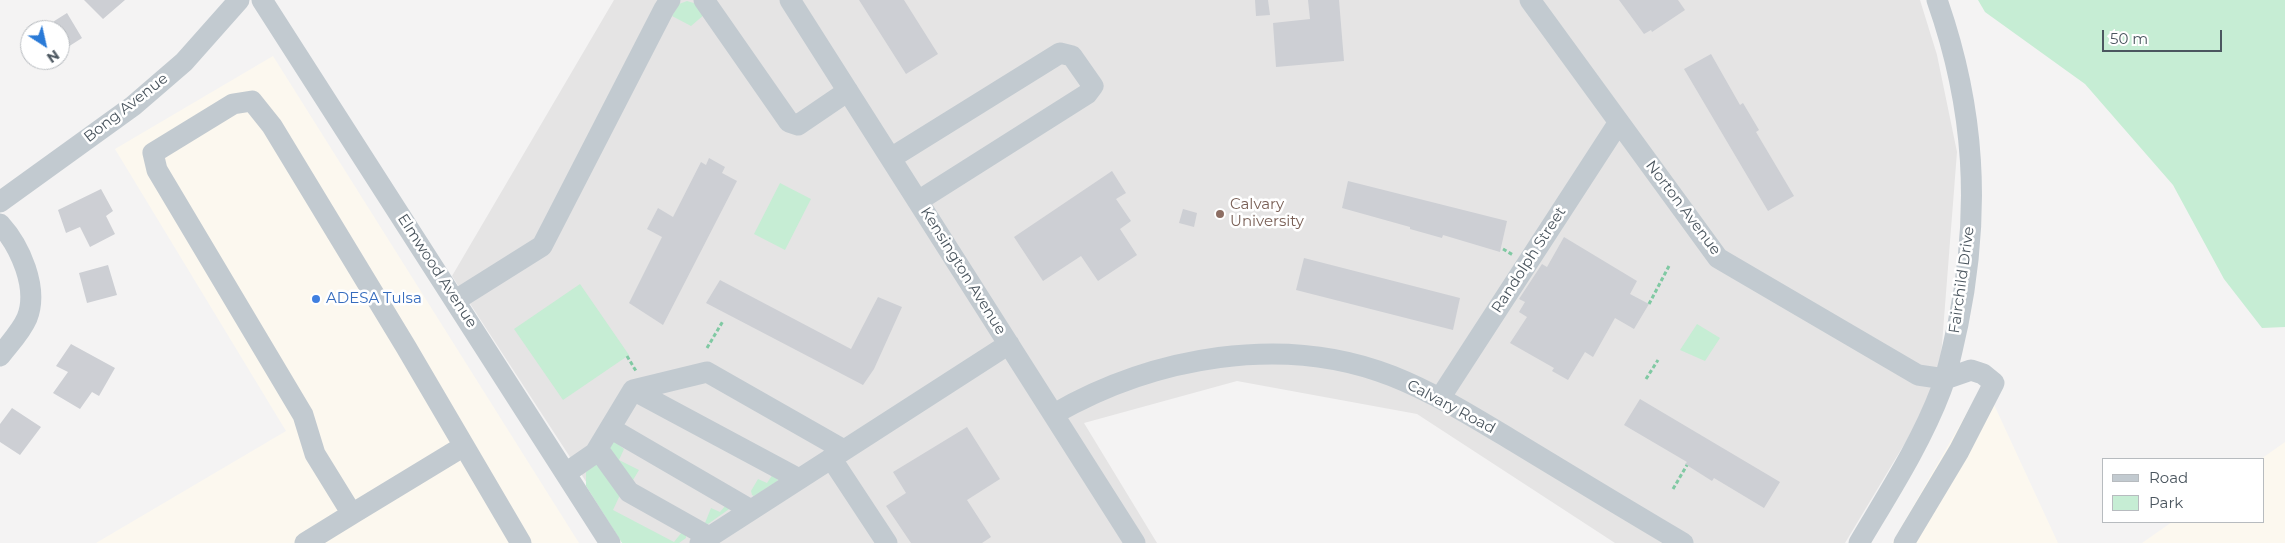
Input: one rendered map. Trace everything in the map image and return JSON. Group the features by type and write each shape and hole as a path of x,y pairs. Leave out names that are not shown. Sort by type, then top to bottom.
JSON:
{"street":[{"name":"Bong Avenue","path":"0,202 133,106 184,62 239,0"},
{"name":"Elmwood Avenue","path":"262,0 610,543"},
{"path":"456,300 542,246 670,0"},
{"path":"704,0 789,122 798,125 848,91"},
{"name":"Kensington Avenue","path":"790,0 1135,543"},
{"name":"Norton Avenue","path":"1530,0 1718,258 1918,375 1944,379"},
{"name":"Fairchild Drive","path":"1860,543 1910,455 1942,390 1965,280 1970,230 1971,162 1965,101 1954,50 1937,0"},
{"path":"891,158 1060,53 1072,56 1093,86 1087,94 918,201"},
{"path":"352,514 315,454 303,415 157,170 154,154 233,104 252,101 272,126 521,543"},
{"name":"Randolph Street","path":"1440,398 1619,122"},
{"path":"0,224 15,246 28,281 29,308 22,327 0,356"},
{"path":"598,449 629,492 705,540 1009,344"},
{"name":"Calvary Road","path":"1054,414 1078,400 1173,366 1212,357 1250,355 1293,356 1351,363 1391,376 1440,398 1683,543"},
{"path":"1904,543 1959,451 1994,383 1983,374 1971,370 1944,379"},
{"path":"635,380 707,372 838,454 887,543"},
{"path":"566,473 598,449 635,380"},
{"path":"635,380 799,479"},
{"path":"610,428 751,510"},
{"path":"305,543 464,446"}],"path":[{"path":"1649,304 1670,264"},
{"path":"707,348 723,321"},
{"path":"627,356 635,380"},
{"path":"1646,379 1658,360"},
{"path":"1673,489 1686,465"}],"shaded area":[{"name":"Calvary University","path":"614,0 1920,0 1937,55 1957,152 1941,357 1926,408 1845,543 1615,543 1417,414 1237,381 1084,423 1157,543 626,543 452,276"},
{"name":"ADESA Tulsa","path":"273,56 579,543 96,543 286,431 115,149"},
{"path":"1984,383 2058,543 1892,543"},
{"path":"2285,442 2285,543 2142,543 2171,523 2265,523 2265,458 2262,458"}],"green space":[{"path":"1978,0 2285,0 2285,327 2262,328 2224,279 2173,185 2085,84 1985,12"},
{"path":"687,1 697,4 705,14 691,26 672,16 679,4"},
{"path":"780,183 811,199 785,250 754,234"},
{"path":"580,284 629,355 563,400 514,329"},
{"path":"1697,324 1720,338 1705,361 1680,350"},
{"path":"614,441 624,449 619,460 639,470 633,480 630,481 608,445"},
{"path":"598,462 620,495 613,510 674,542 682,532 686,534 686,538 679,543 622,543 586,486 586,472"},
{"path":"773,474 778,480 776,482 754,496 752,495 751,491 758,479 767,483"},
{"path":"725,506 732,507 708,524 705,523 711,508 720,512"}],"building":[{"path":"84,0 125,0 103,19"},
{"path":"859,0 904,0 938,54 906,74"},
{"path":"1255,0 1268,0 1270,15 1256,16"},
{"path":"1308,0 1339,0 1344,61 1276,67 1273,23 1310,19"},
{"path":"1619,0 1678,0 1685,10 1652,32 1651,30 1644,34"},
{"path":"67,13 82,38 70,46 70,20 56,20"},
{"path":"1711,54 1740,105 1743,103 1759,130 1756,132 1794,196 1768,211 1684,69"},
{"path":"709,158 725,167 722,173 737,181 663,325 629,303 662,237 647,229 658,208 673,217 701,162 706,165"},
{"path":"1112,171 1126,193 1116,199 1131,221 1120,229 1137,255 1098,281 1081,256 1043,281 1014,237"},
{"path":"1348,181 1507,221 1500,252 1443,235 1442,238 1342,208"},
{"path":"101,189 113,211 106,216 115,234 90,247 80,227 66,233 58,210"},
{"path":"1183,209 1197,213 1194,227 1179,223"},
{"path":"1564,237 1637,281 1630,294 1649,304 1634,329 1615,318 1593,357 1585,352 1568,380 1552,371 1554,368 1510,343 1527,317 1519,312 1525,302 1519,299 1542,264 1547,267"},
{"path":"1304,258 1460,298 1453,330 1296,290"},
{"path":"108,265 117,295 87,303 79,273"},
{"path":"720,280 851,349 878,297 902,307 874,369 863,385 706,303"},
{"path":"71,344 115,368 99,396 92,392 80,409 53,393 68,372 56,366"},
{"path":"1640,399 1780,482 1764,508 1714,478 1712,481 1685,464 1687,462 1624,425"},
{"path":"12,408 41,427 20,455 0,442 0,424"},
{"path":"967,427 1000,479 967,500 991,537 982,543 911,543 886,506 906,493 893,472"}],"place":[{"name":"Calvary University","path":"1220,214"},
{"name":"ADESA Tulsa","path":"316,299"}]}
